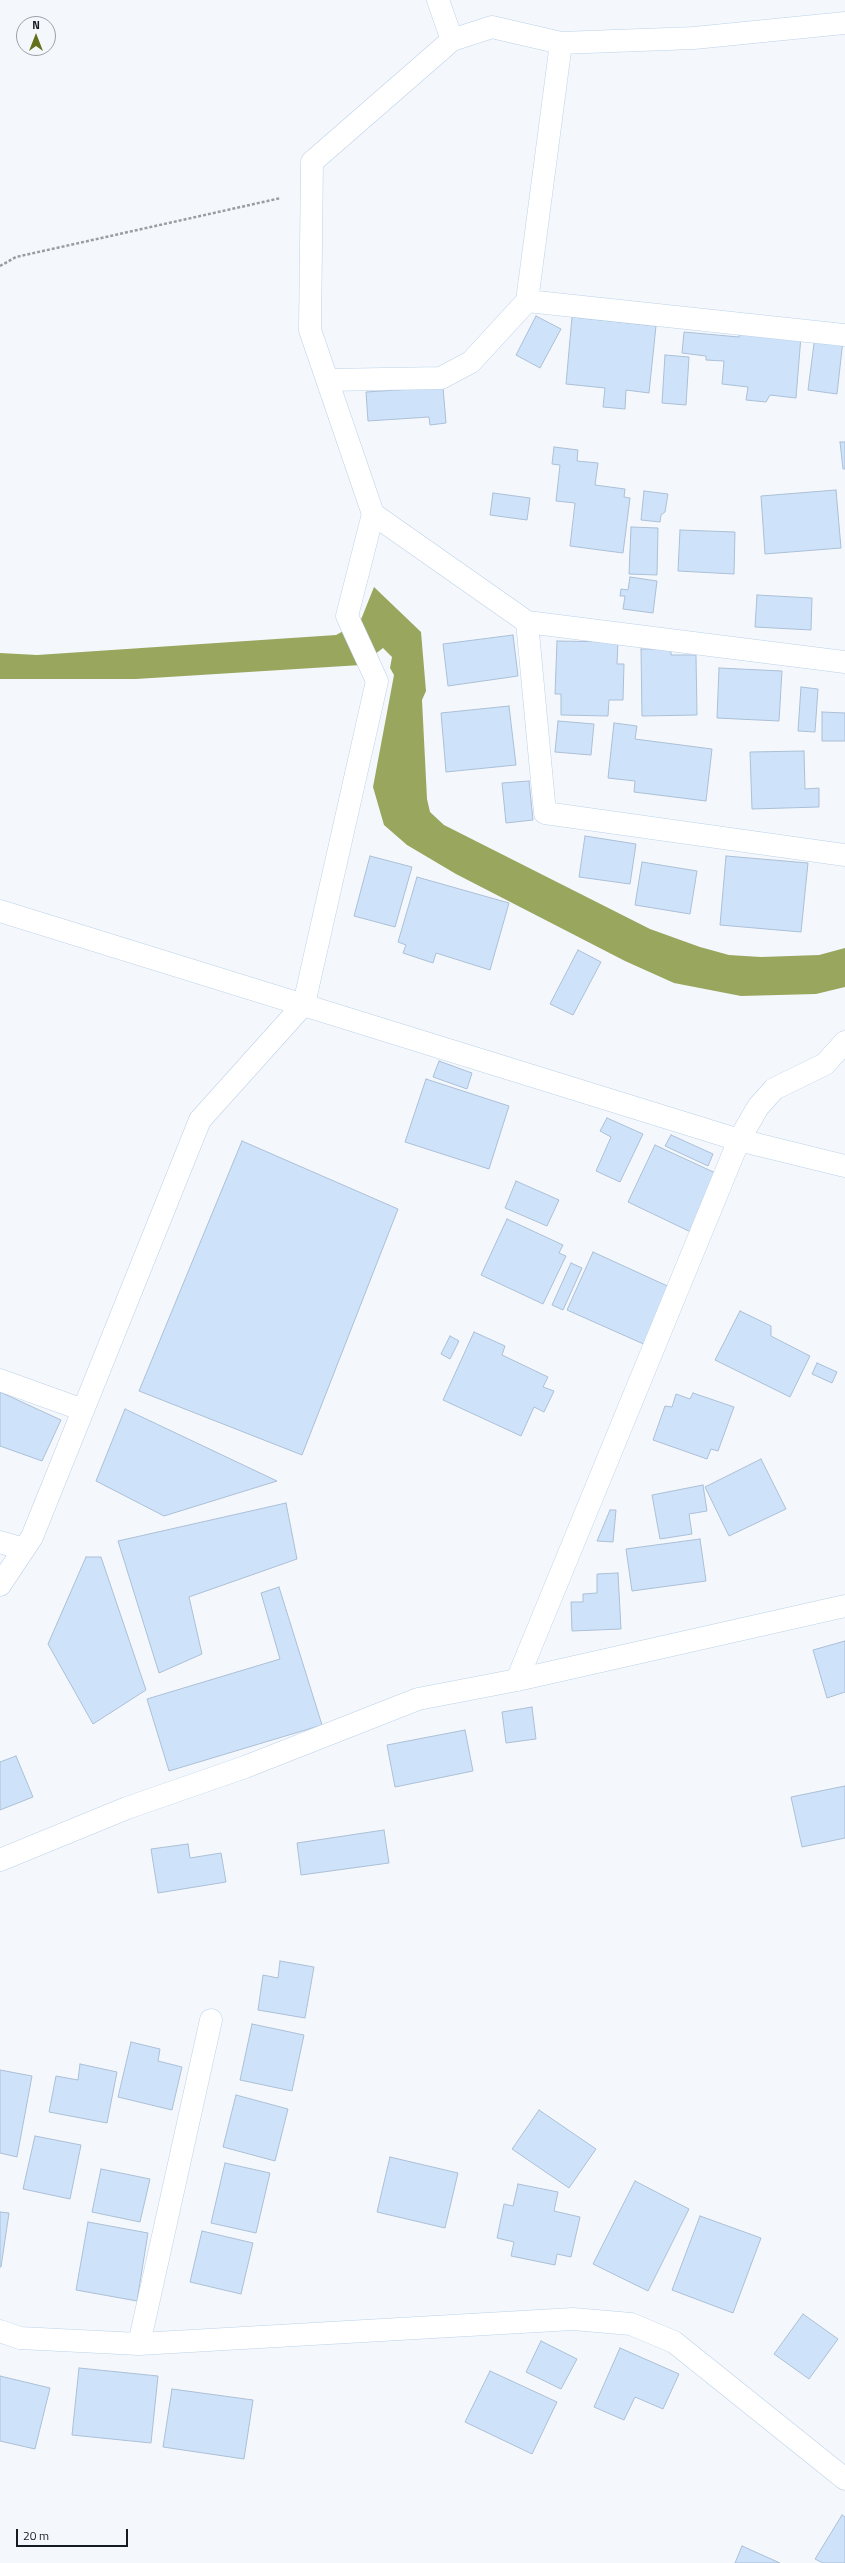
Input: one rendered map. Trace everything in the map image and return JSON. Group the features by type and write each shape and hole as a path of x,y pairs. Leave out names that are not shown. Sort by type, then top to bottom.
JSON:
{"street":[{"path":"438,0 452,40"},
{"path":"0,1585 32,1537 200,1120 304,1004 377,681 347,616 373,514 310,330 312,162 452,40 492,27 561,43 694,38 845,23"},
{"path":"327,380 441,378 471,362 526,301 561,43"},
{"path":"526,301 845,335"},
{"path":"373,514 526,622 845,662"},
{"path":"526,622 545,813 845,855"},
{"path":"0,911 739,1140 845,1166"},
{"path":"517,1680 739,1140 758,1107 774,1089 825,1064 845,1042"},
{"path":"0,1380 83,1410"},
{"path":"0,1542 24,1548"},
{"path":"0,1860 128,1808 245,1768 418,1699 517,1680 845,1606"},
{"path":"139,2344 211,2020"},
{"path":"0,2331 20,2338 139,2344 573,2319 631,2324 674,2342 845,2480"}],"path":[{"path":"0,266 16,257 312,191"}],"shaded area":[{"path":"374,587 421,632 426,691 422,700 427,799 430,812 444,825 650,929 700,947 729,955 761,957 819,955 845,948 845,987 816,994 741,996 674,983 625,961 456,874 407,845 384,825 373,787 394,675 390,668 392,657 383,648 361,665 136,679 0,679 0,653 37,655 336,635 360,622"}],"building":[{"path":"536,316 561,329 540,368 516,355"},
{"path":"572,317 656,326 649,393 626,390 625,409 603,407 605,388 566,384"},
{"path":"740,330 801,336 796,398 770,395 766,402 746,400 748,387 722,384 724,361 706,360 706,356 682,353 684,332 739,337"},
{"path":"815,336 843,340 837,394 808,390"},
{"path":"665,355 689,357 686,405 662,403"},
{"path":"443,387 446,423 430,425 429,417 368,421 366,392"},
{"path":"840,442 845,442 845,469 843,469"},
{"path":"554,447 578,450 577,461 598,463 595,485 625,489 624,497 630,498 623,553 570,546 575,503 556,501 560,465 552,464"},
{"path":"836,490 841,548 765,554 761,496"},
{"path":"644,491 668,494 665,512 661,515 660,522 641,520"},
{"path":"493,493 530,498 527,520 490,515"},
{"path":"631,527 658,528 657,575 629,574"},
{"path":"680,530 735,532 734,574 678,571"},
{"path":"630,577 657,581 653,613 623,609 625,596 620,596 621,589 628,590"},
{"path":"757,595 812,598 811,630 755,627"},
{"path":"513,635 518,676 448,686 443,644"},
{"path":"557,641 618,642 617,664 624,664 623,700 609,700 608,716 561,715 561,694 555,694"},
{"path":"641,649 671,649 671,655 696,655 697,715 642,716"},
{"path":"719,668 782,671 779,721 717,718"},
{"path":"801,687 818,689 815,732 798,731"},
{"path":"509,706 516,765 446,772 441,713"},
{"path":"822,712 845,713 845,741 822,741"},
{"path":"558,721 594,724 591,755 555,752"},
{"path":"614,723 637,726 635,739 712,749 706,801 634,792 635,781 608,778"},
{"path":"804,751 805,789 819,788 819,807 752,809 750,752"},
{"path":"529,781 533,820 506,823 502,783"},
{"path":"585,836 636,844 630,884 579,877"},
{"path":"370,856 412,867 395,927 354,916"},
{"path":"726,856 808,863 801,932 720,925"},
{"path":"642,862 697,871 690,914 635,905"},
{"path":"417,877 509,903 490,970 436,953 433,963 403,953 406,945 398,942"},
{"path":"578,950 601,962 573,1015 550,1004"},
{"path":"439,1061 472,1073 467,1089 433,1077"},
{"path":"426,1079 509,1106 489,1169 405,1142"},
{"path":"607,1118 643,1134 620,1182 596,1171 611,1137 600,1131"},
{"path":"671,1135 713,1154 708,1166 665,1146"},
{"path":"242,1141 398,1209 302,1455 139,1391"},
{"path":"655,1145 722,1176 695,1234 628,1202"},
{"path":"516,1181 559,1200 547,1226 505,1208"},
{"path":"507,1219 563,1245 559,1253 566,1256 543,1304 481,1275"},
{"path":"593,1252 674,1289 648,1346 567,1310"},
{"path":"571,1263 582,1268 563,1310 552,1305"},
{"path":"740,1311 771,1326 771,1336 810,1356 790,1397 715,1360"},
{"path":"474,1332 505,1346 502,1355 548,1377 543,1387 554,1391 544,1412 534,1407 521,1436 443,1400"},
{"path":"450,1336 459,1341 450,1359 441,1354"},
{"path":"817,1363 837,1372 832,1383 812,1374"},
{"path":"0,1392 61,1420 42,1461 0,1446"},
{"path":"693,1393 734,1407 718,1451 711,1449 707,1459 653,1440 665,1406 672,1407 676,1394 690,1399"},
{"path":"125,1409 277,1481 164,1516 96,1481"},
{"path":"761,1459 786,1509 729,1536 705,1487"},
{"path":"703,1485 707,1511 689,1514 692,1534 660,1539 652,1495"},
{"path":"286,1503 297,1559 189,1597 202,1654 159,1673 118,1541"},
{"path":"610,1510 616,1510 613,1542 597,1541"},
{"path":"700,1539 706,1581 632,1591 626,1549"},
{"path":"86,1557 101,1557 146,1690 93,1724 48,1644"},
{"path":"618,1573 621,1629 572,1631 571,1602 583,1602 583,1594 597,1593 597,1574"},
{"path":"279,1587 322,1725 169,1771 147,1699 280,1659 261,1593"},
{"path":"845,1641 845,1692 827,1698 813,1650"},
{"path":"532,1707 536,1739 506,1743 502,1712"},
{"path":"465,1730 473,1771 395,1787 387,1745"},
{"path":"16,1756 33,1797 0,1810 0,1762"},
{"path":"845,1786 845,1838 802,1847 791,1797"},
{"path":"384,1830 389,1863 301,1875 297,1843"},
{"path":"188,1844 190,1858 221,1853 226,1882 158,1893 151,1849"},
{"path":"280,1961 314,1967 305,2018 258,2010 263,1975 278,1978"},
{"path":"252,2024 304,2035 292,2091 240,2080"},
{"path":"131,2042 160,2049 158,2061 182,2067 172,2110 118,2097"},
{"path":"80,2064 117,2072 107,2123 49,2112 56,2076 78,2080"},
{"path":"0,2070 32,2076 17,2157 0,2153"},
{"path":"236,2095 288,2109 275,2161 223,2147"},
{"path":"539,2110 596,2149 569,2188 512,2149"},
{"path":"35,2136 81,2145 70,2199 23,2189"},
{"path":"390,2157 458,2173 445,2228 377,2212"},
{"path":"225,2163 270,2173 256,2233 211,2223"},
{"path":"101,2169 150,2179 140,2222 92,2212"},
{"path":"635,2181 689,2209 648,2291 593,2264"},
{"path":"518,2184 558,2192 554,2211 580,2217 571,2257 557,2254 555,2265 511,2256 514,2242 497,2238 504,2204 513,2206"},
{"path":"0,2212 9,2213 1,2267 0,2267"},
{"path":"700,2216 761,2238 733,2313 672,2290"},
{"path":"88,2222 148,2233 137,2301 76,2290"},
{"path":"202,2231 253,2243 241,2294 190,2282"},
{"path":"803,2314 838,2339 809,2379 774,2354"},
{"path":"541,2341 577,2359 561,2389 526,2372"},
{"path":"620,2348 679,2374 663,2409 635,2397 624,2420 594,2407"},
{"path":"79,2368 158,2376 151,2443 72,2435"},
{"path":"490,2371 557,2402 532,2454 465,2422"},
{"path":"0,2376 50,2388 35,2449 0,2441"},
{"path":"172,2389 253,2400 244,2459 163,2447"},
{"path":"842,2515 845,2517 845,2563 823,2563 815,2559"},
{"path":"742,2546 780,2563 735,2563"}]}
